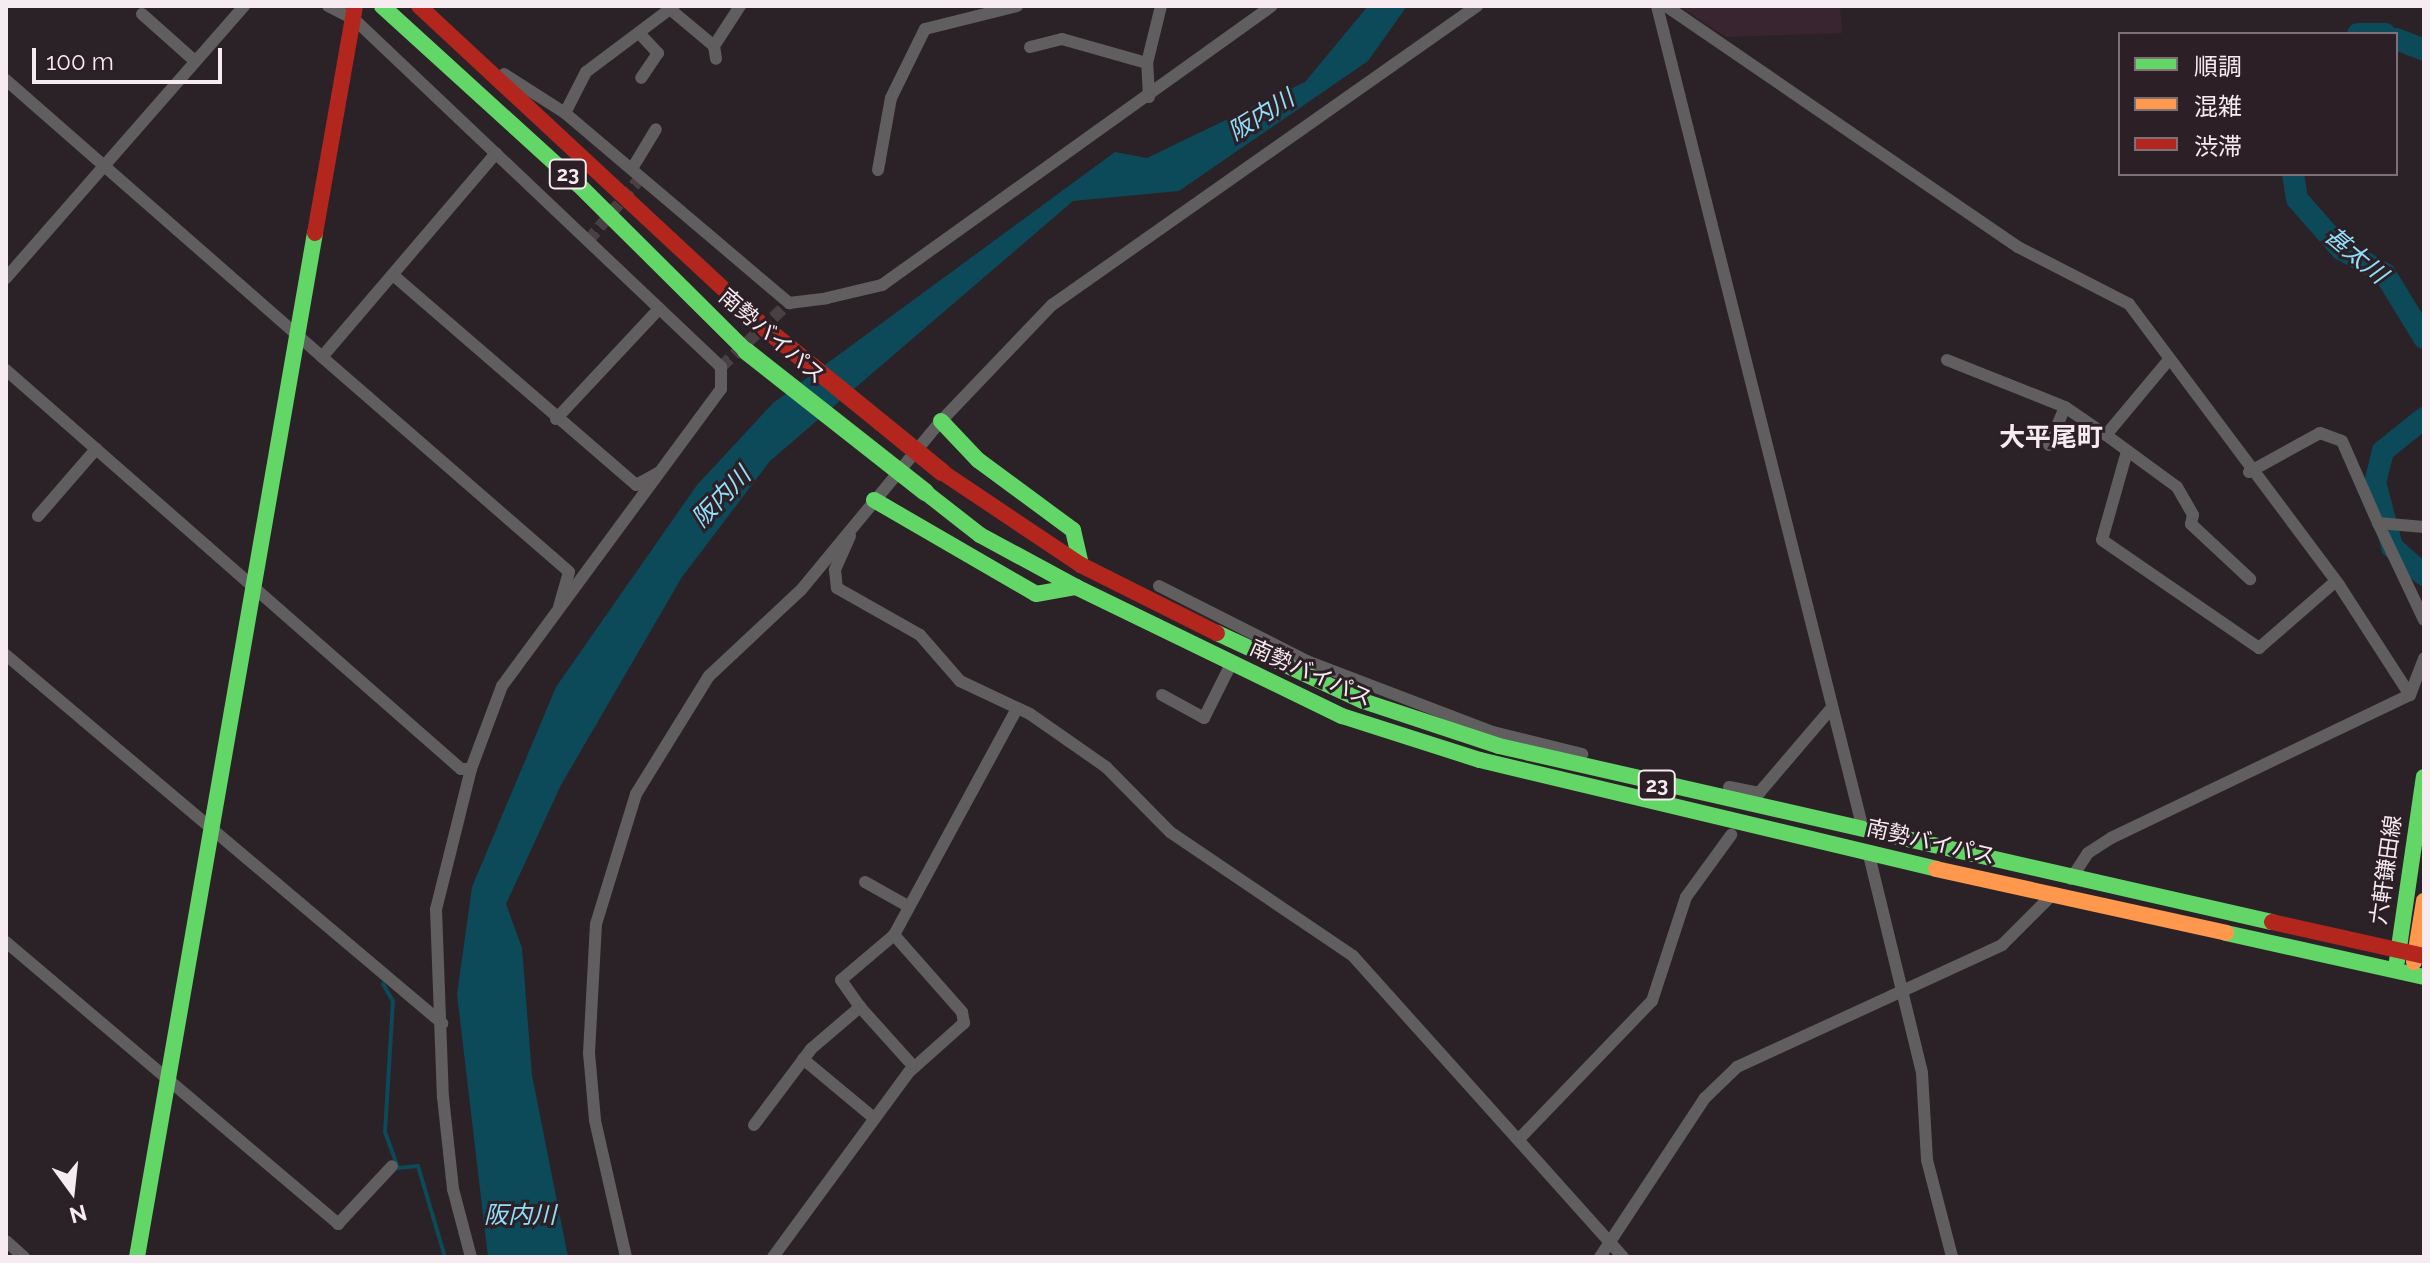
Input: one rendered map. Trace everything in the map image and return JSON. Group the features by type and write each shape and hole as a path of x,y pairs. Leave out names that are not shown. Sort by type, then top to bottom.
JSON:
{"main road":[{"name":"南勢バイパス","path":"382,6 579,185 746,351 980,535 1231,664 1342,716 1480,760 1868,852 2410,974"},
{"name":"南勢バイパス","path":"419,6 766,329 942,472 1081,565 1363,701 1499,746 1863,831 2413,953"},
{"path":"137,1257 170,1084 354,12"},
{"path":"941,421 978,460 1073,530 1081,565"},
{"path":"874,500 1036,594 1076,587"},
{"name":"六軒鎌田線","path":"2413,953 2424,777"},
{"name":"六軒鎌田線","path":"2410,974 2424,901"}],"street":[{"path":"6,278 244,6"},
{"path":"328,6 354,12 657,311 721,367 721,389 666,468 502,686 471,769 436,909 453,1189 471,1257"},
{"path":"565,113 586,72 641,35 672,8 715,53 740,6"},
{"path":"878,170 891,98 911,46 925,29 1017,6"},
{"path":"1149,97 1147,63 1161,6"},
{"path":"486,70 491,65 565,113 633,167 789,303 882,285 1149,97 1271,6"},
{"path":"626,1257 595,1120 589,1053 596,924 612,853 636,794 709,676 801,590 941,421 1052,305 1477,6"},
{"path":"1657,6 1922,1073 1927,1160 1952,1257"},
{"path":"1666,6 2018,247 2129,304 2167,362 2249,472 2336,581 2410,695"},
{"path":"142,14 195,61"},
{"path":"641,35 658,53 641,78"},
{"path":"1030,47 1062,39 1147,63"},
{"path":"6,80 569,572 557,613"},
{"path":"633,167 656,129"},
{"path":"322,357 496,153"},
{"path":"393,275 636,485 666,468"},
{"path":"556,419 657,311"},
{"path":"1947,360 2065,407 2106,435 2126,455 2177,487 2193,515 2191,524 2250,579"},
{"path":"2106,435 2167,362"},
{"path":"6,370 461,769 471,769"},
{"path":"2049,445 2065,407"},
{"path":"2249,472 2320,433 2342,441 2424,620"},
{"path":"38,516 96,449"},
{"path":"2126,455 2102,540 2259,648 2336,581"},
{"path":"2378,523 2424,527"},
{"path":"851,529 835,570 837,588 920,635 960,681 1016,710 1106,767 1170,832 1353,956 1519,1139 1608,1245 1623,1257"},
{"path":"1159,586 1307,661 1493,732 1759,793 1830,710"},
{"path":"6,655 442,1023"},
{"path":"1600,1257 1705,1098 1737,1067 1900,988 2002,945 2072,878 2088,853 2111,838 2410,695 2419,687 2424,659"},
{"path":"1162,695 1204,718 1231,664"},
{"path":"914,1067 860,1007 841,980 894,935 906,905 1016,710"},
{"path":"1519,1139 1652,1001 1686,897 1731,835"},
{"path":"865,882 906,905"},
{"path":"773,1257 914,1067 964,1023 962,1012 894,935"},
{"path":"6,942 338,1224 392,1166"},
{"path":"754,1125 803,1059 860,1007"},
{"path":"803,1059 874,1118"},
{"path":"6,1241 24,1257"}],"shaded area":[{"path":"1679,6 1840,6 1842,33 1726,37"}],"water":[{"name":"阪内川","path":"1368,6 1407,6 1368,61 1179,191 1073,201 770,461 682,577 561,785 506,904 522,948 532,1075 568,1257 488,1257 457,994 472,887 556,687 697,485 773,403 1115,152 1147,158 1305,82"}],"waterway":[{"name":"甚太川","path":"2398,40 2424,50"},
{"name":"甚太川","path":"2293,176 2297,199 2341,249 2385,274 2424,338"},
{"name":"甚太川","path":"2424,418 2383,451 2375,482 2392,547 2424,575"},
{"path":"383,984 393,1001 385,1132 398,1168 418,1166 445,1257"}],"tunnel":[{"path":"588,241 642,176"},
{"path":"721,367 789,303"}],"traffic: fast":[{"path":"382,6 579,185 746,351"},
{"path":"137,1257 315,233"},
{"path":"746,351 925,492"},
{"path":"941,421 978,460 1073,530 1081,565"},
{"path":"925,492 980,535 1076,587 1342,716 1480,760 1936,869"},
{"path":"874,500 1036,594 1076,587"},
{"path":"1217,633 1363,701 1499,746 2272,922"},
{"path":"2397,961 2424,777"},
{"path":"2226,933 2424,977"}],"traffic: slow":[{"path":"1936,869 2226,933"},
{"path":"2414,962 2424,901"}],"traffic: jam":[{"path":"315,233 355,6"},
{"path":"419,6 766,329"},
{"path":"766,329 942,472"},
{"path":"942,472 1081,565 1217,633"},
{"path":"2272,922 2424,956"}],"district":[{"name":"大平尾町","path":"2051,438"}]}
